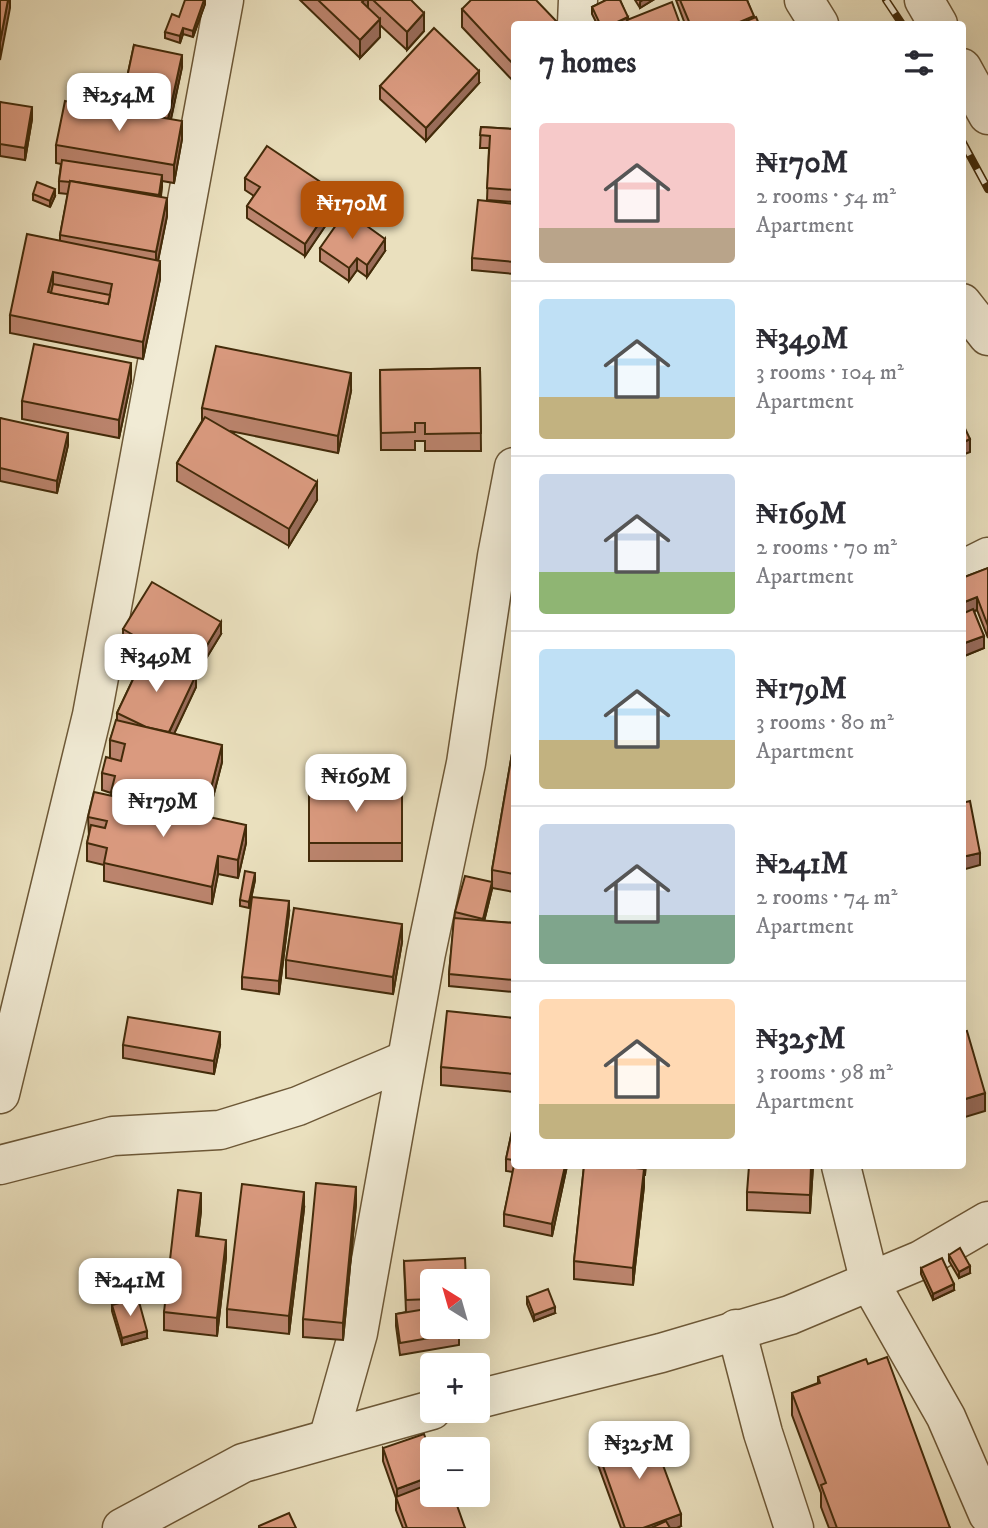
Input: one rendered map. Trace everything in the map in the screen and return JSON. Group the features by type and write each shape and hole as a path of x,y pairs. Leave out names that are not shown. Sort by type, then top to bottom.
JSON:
{"street":[{"path":"0,1094 92,715 224,0"},
{"path":"577,21 578,0"},
{"path":"804,0 817,21"},
{"path":"924,0 936,21"},
{"path":"966,75 988,116"},
{"path":"966,308 988,335"},
{"path":"329,1437 358,1332 406,1060 466,763 497,556 511,483"},
{"path":"966,568 988,557"},
{"path":"0,1165 113,1136 220,1130 298,1106 406,1060"},
{"path":"842,1169 870,1283 946,1417 988,1514"},
{"path":"490,1396 661,1353 790,1315 921,1260 988,1221"},
{"path":"736,1329 762,1433 794,1528"},
{"path":"122,1528 243,1463 420,1413"}],"building":[{"path":"0,0 8,0 0,42"},
{"path":"185,0 204,0 193,31 183,28 180,36 165,32 172,14 179,17"},
{"path":"318,0 364,0 362,2 380,19 360,40"},
{"path":"373,0 411,0 424,13 407,32"},
{"path":"471,0 536,0 556,21 511,21 511,62 462,9"},
{"path":"606,0 620,0 628,17 619,21 599,21 592,7"},
{"path":"680,0 747,0 754,16 742,21 689,21"},
{"path":"672,2 679,21 628,21"},
{"path":"434,28 479,71 426,128 380,86"},
{"path":"134,45 182,55 168,119 120,110"},
{"path":"65,101 182,121 174,165 56,145"},
{"path":"0,102 32,107 25,148 0,144"},
{"path":"481,127 511,129 511,190 487,188 490,136 480,135"},
{"path":"267,146 325,185 318,194 332,204 305,244 247,206 260,187 245,178"},
{"path":"62,160 162,175 159,195 59,181"},
{"path":"70,181 167,198 156,252 60,235"},
{"path":"37,182 55,189 50,201 33,194"},
{"path":"478,200 511,204 511,262 472,258"},
{"path":"346,211 385,239 367,265 357,258 349,268 320,248"},
{"path":"27,234 160,261 143,342 10,315","holes":["53,272 112,284 108,304 48,292"]},
{"path":"53,284 110,295 108,304 51,293"},
{"path":"34,344 131,363 119,420 22,401"},
{"path":"216,346 351,373 338,436 202,408"},
{"path":"480,368 481,433 425,434 425,423 415,423 415,432 381,433 380,370"},
{"path":"205,417 317,482 289,529 177,463"},
{"path":"0,418 68,433 57,481 0,468"},
{"path":"988,568 988,626 977,597 966,601 966,576"},
{"path":"152,582 221,622 192,670 123,629"},
{"path":"973,609 984,636 966,643 966,612"},
{"path":"146,652 196,675 169,732 146,727 117,713"},
{"path":"116,720 222,745 204,815 111,792 115,776 102,773 106,757 121,761 125,744 110,740"},
{"path":"511,759 511,873 492,870"},
{"path":"309,785 402,785 402,843 309,843"},
{"path":"94,792 246,825 238,860 218,856 212,887 104,863 107,848 87,843 91,825 105,828 107,821 88,817"},
{"path":"970,801 980,853 966,856 966,802"},
{"path":"245,871 255,873 249,902 240,900"},
{"path":"465,876 492,882 483,919 455,912"},
{"path":"252,897 289,901 279,981 242,977"},
{"path":"294,908 402,924 393,977 286,960"},
{"path":"454,918 511,923 511,980 449,974"},
{"path":"447,1011 511,1018 511,1074 441,1067"},
{"path":"128,1017 220,1032 214,1061 123,1045"},
{"path":"966,1031 985,1093 966,1099"},
{"path":"511,1136 511,1160 506,1159"},
{"path":"513,1169 564,1169 552,1224 504,1214"},
{"path":"584,1169 644,1169 633,1268 574,1261"},
{"path":"749,1169 811,1169 810,1195 747,1192"},
{"path":"316,1183 356,1187 343,1323 303,1319"},
{"path":"242,1184 304,1192 289,1316 227,1309"},
{"path":"178,1190 201,1193 196,1236 226,1240 217,1318 164,1312"},
{"path":"960,1248 970,1266 959,1272 949,1255"},
{"path":"465,1258 465,1269 420,1269 420,1299 406,1300 404,1261"},
{"path":"942,1258 954,1284 933,1294 921,1268"},
{"path":"548,1289 555,1307 534,1315 527,1297"},
{"path":"138,1298 147,1331 122,1338 112,1305"},
{"path":"420,1310 420,1339 424,1339 400,1343 396,1314"},
{"path":"887,1357 950,1528 837,1528 821,1485 826,1483 792,1393 820,1383 818,1377 866,1359 868,1364"},
{"path":"650,1430 681,1514 643,1528 625,1528 597,1449"},
{"path":"424,1434 425,1437 420,1437 420,1480 397,1489 383,1448"},
{"path":"420,1488 420,1507 458,1507 465,1528 407,1528 396,1497"},
{"path":"289,1513 296,1528 259,1528 259,1526"},
{"path":"666,1521 670,1528 651,1528"}],"railway":[{"path":"886,0 900,21"},
{"path":"966,148 988,189"}]}
